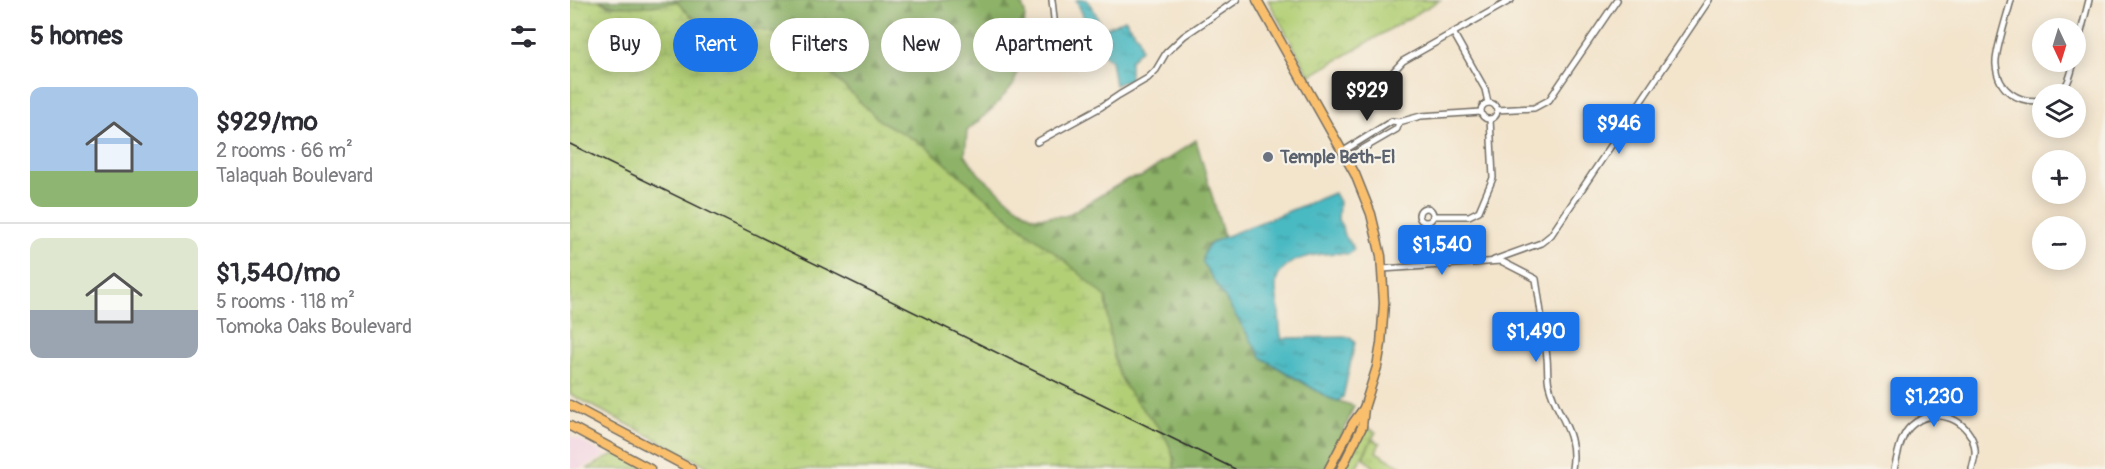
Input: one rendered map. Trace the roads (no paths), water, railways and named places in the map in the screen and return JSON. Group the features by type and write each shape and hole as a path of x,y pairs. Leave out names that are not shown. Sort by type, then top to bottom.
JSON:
{"main road":[{"path":"1257,0 1345,155 1364,193 1371,214 1382,269 1384,303 1377,367 1364,408 1362,427 1341,469"},
{"path":"570,405 679,466 691,469"},
{"path":"1329,469 1353,423 1364,408"},
{"path":"570,426 650,469"}],"street":[{"path":"1052,0 1054,18"},
{"path":"1037,142 1148,78 1156,70 1166,53 1184,36 1238,0"},
{"path":"1392,73 1403,61 1511,0"},
{"path":"1497,111 1534,108 1549,100 1617,0"},
{"path":"1489,262 1541,243 1551,234 1709,0"},
{"path":"2011,0 1995,63 1999,79 2006,90 2017,98 2032,102"},
{"path":"2084,18 2089,0"},
{"path":"1454,34 1485,89 1488,103"},
{"path":"1488,103 1495,106 1497,111 1495,117 1490,119 1484,118 1481,112 1484,105 1488,103"},
{"path":"1345,155 1371,133 1392,121 1400,122 1421,116 1481,112"},
{"path":"1433,216 1469,216 1479,211 1493,178 1490,119"},
{"path":"1345,155 1397,129 1400,122"},
{"path":"1371,133 1375,141"},
{"path":"1382,269 1501,261 1536,279 1549,384 1554,400 1568,426 1572,444 1572,469"},
{"path":"1894,469 1904,436 1912,425 1923,418 1940,415 1963,425 1972,438 1975,452 1972,469"}],"water":[{"path":"1076,0 1087,0 1098,18 1084,18"},
{"path":"1125,19 1139,38 1141,49 1130,61 1130,79 1115,85 1113,25"},
{"path":"1334,193 1339,202 1338,220 1343,233 1354,249 1349,254 1319,254 1289,264 1277,279 1276,296 1282,340 1349,337 1355,342 1343,397 1338,401 1329,398 1262,358 1203,263 1206,249 1215,241"}],"railway":[{"path":"570,144 1235,469"}],"place":[{"name":"Temple Beth-El","path":"1268,157"}]}
